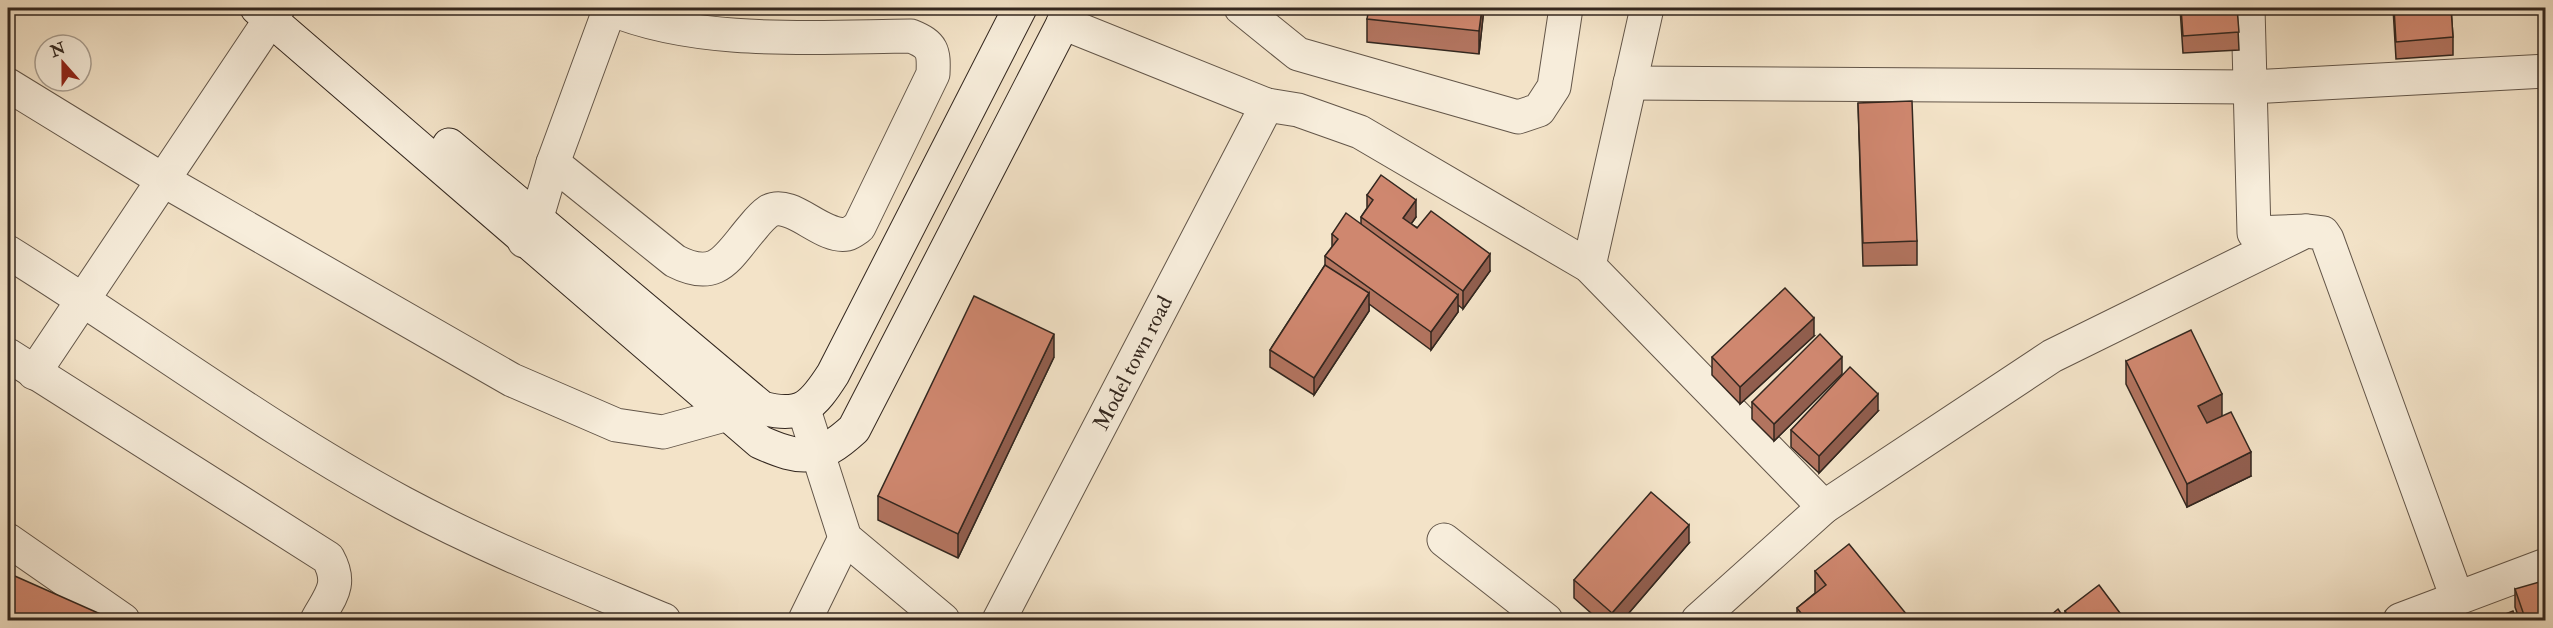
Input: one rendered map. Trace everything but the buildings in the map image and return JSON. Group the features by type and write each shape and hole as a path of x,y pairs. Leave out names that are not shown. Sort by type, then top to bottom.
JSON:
{"street":[{"path":"530,230 553,163 609,8 690,31 790,37 910,36 927,42 934,56 933,74 859,227 846,234 832,232 787,210 770,210 721,264 705,271 690,269 675,261 553,163"},
{"path":"530,230 762,408 780,413 804,410 819,395 833,374 1020,8"},
{"path":"1032,8 1067,15 1267,105 1298,110 1360,132 1589,266 1824,507"},
{"path":"1241,8 1298,54 1518,117 1539,110 1554,87 1566,8"},
{"path":"1589,266 1647,8"},
{"path":"2248,8 2254,233 2306,231 2323,233 2327,239 2457,598"},
{"path":"317,621 335,587 336,571 328,558 21,364 83,299 273,10 530,230 760,442 786,454 809,456 835,447 854,429 1067,15"},
{"path":"1630,83 2250,87 2546,71"},
{"path":"8,85 163,180 512,380 616,425 663,432 728,414"},
{"name":"Model town road","path":"999,621 1267,105"},
{"path":"1698,621 1824,507 2052,356 2306,231"},
{"path":"8,252 272,424 402,502 506,554 664,621"},
{"path":"804,410 845,538 943,621"},
{"path":"806,621 845,538"},
{"path":"8,540 123,621"},
{"path":"1444,540 1546,621"},
{"path":"2400,621 2546,565"}]}
